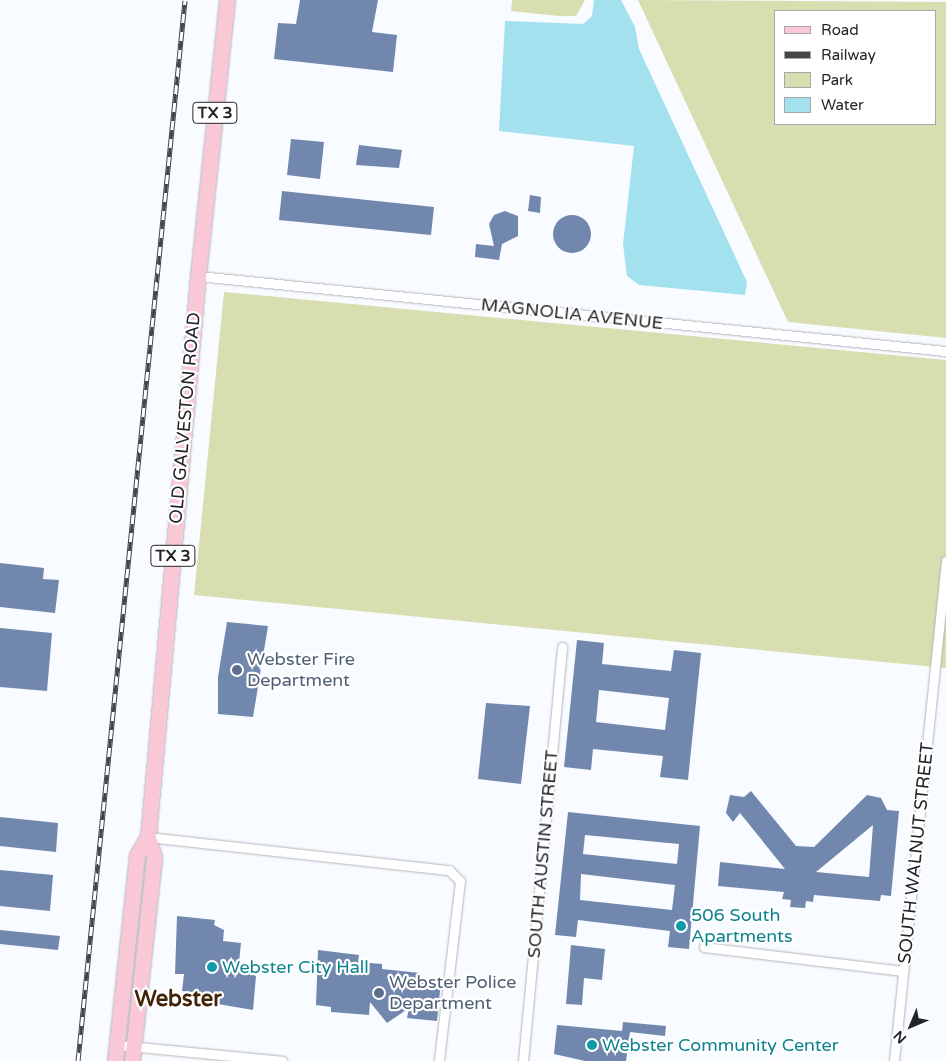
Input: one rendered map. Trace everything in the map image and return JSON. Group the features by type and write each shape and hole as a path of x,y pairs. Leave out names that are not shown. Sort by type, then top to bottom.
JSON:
{"main road":[{"name":"OLD GALVESTON ROAD","path":"132,1061 154,858 148,836 198,276 227,0"},
{"name":"OLD GALVESTON ROAD","path":"115,1061 137,855 148,836"},
{"path":"124,980 130,1000 126,1032 127,1038 134,1043"}],"street":[{"name":"MAGNOLIA AVENUE","path":"198,276 946,351"},
{"name":"SOUTH WALNUT STREET","path":"894,1061 946,561"},
{"name":"SOUTH AUSTIN STREET","path":"524,1061 562,647"},
{"path":"148,836 449,870 460,881 439,1061"},
{"path":"704,947 903,971"},
{"path":"117,1045 134,1043 282,1061"}],"green space":[{"path":"512,0 585,0 576,16 559,16 511,11"},
{"path":"638,0 946,2 946,338 788,322"},
{"path":"224,292 946,360 946,668 194,595"}],"water":[{"path":"594,0 621,0 635,27 639,49 747,282 745,295 639,285 627,276 623,244 634,146 499,131 505,21 583,24 592,16"}],"building":[{"path":"300,0 378,0 372,32 397,35 393,72 274,59 278,23 296,24"},
{"path":"291,139 324,142 320,179 287,175"},
{"path":"359,145 402,150 399,168 356,165"},
{"path":"282,191 434,207 431,235 279,220"},
{"path":"530,195 541,197 540,213 528,211"},
{"path":"505,211 518,216 518,236 502,244 499,260 475,257 476,244 494,246 489,224 494,215"},
{"path":"572,215 585,221 591,234 585,247 572,253 559,247 553,234 559,221"},
{"path":"0,563 44,568 43,579 59,580 55,613 0,607"},
{"path":"227,622 268,626 253,717 218,714 218,677"},
{"path":"0,628 52,633 47,691 0,687"},
{"path":"577,640 604,643 602,664 671,671 674,650 701,653 688,780 660,777 663,756 593,749 591,770 564,767","holes":["599,690 669,698 665,730 596,722"]},
{"path":"486,703 530,706 521,784 478,779"},
{"path":"751,791 796,846 814,847 867,795 881,798 887,810 899,811 891,896 881,895 880,901 814,895 813,902 806,901 805,908 790,907 791,900 782,899 784,892 718,886 720,862 785,869 740,813 733,822 726,813 730,795 744,797","holes":["873,825 869,877 816,872"]},
{"path":"568,812 700,826 689,949 668,947 670,931 578,920 576,937 555,935","holes":["585,835 679,844 677,864 583,854","581,874 675,885 672,910 580,900"]},
{"path":"0,817 58,823 56,852 0,846"},
{"path":"0,870 53,875 50,911 0,906"},
{"name":"Webster City Hall","path":"177,916 215,920 214,925 224,930 223,941 241,943 239,962 248,963 247,971 256,976 253,1010 200,1001 201,993 182,991 184,974 175,974"},
{"path":"0,930 60,936 58,950 0,944"},
{"path":"571,945 605,949 602,980 584,978 582,1005 566,1004"},
{"name":"Webster Police Department","path":"318,950 359,955 358,962 382,964 382,969 420,973 419,978 441,981 437,1021 407,1018 409,1008 387,1023 370,1002 369,1015 331,1012 331,1007 316,1005"},
{"name":"Webster Community Center","path":"623,1022 666,1026 665,1036 630,1032 626,1061 585,1061 554,1054 557,1025 622,1031"}],"railway":[{"path":"78,1061 185,0"}],"place":[{"name":"Webster Fire Department","path":"237,670"},
{"name":"506 South Apartments","path":"681,926"},
{"name":"Webster City Hall","path":"212,967"},
{"name":"Webster Police Department","path":"379,993"},
{"name":"Webster Community Center","path":"592,1045"}],"district":[{"name":"Webster","path":"178,1000"}]}
